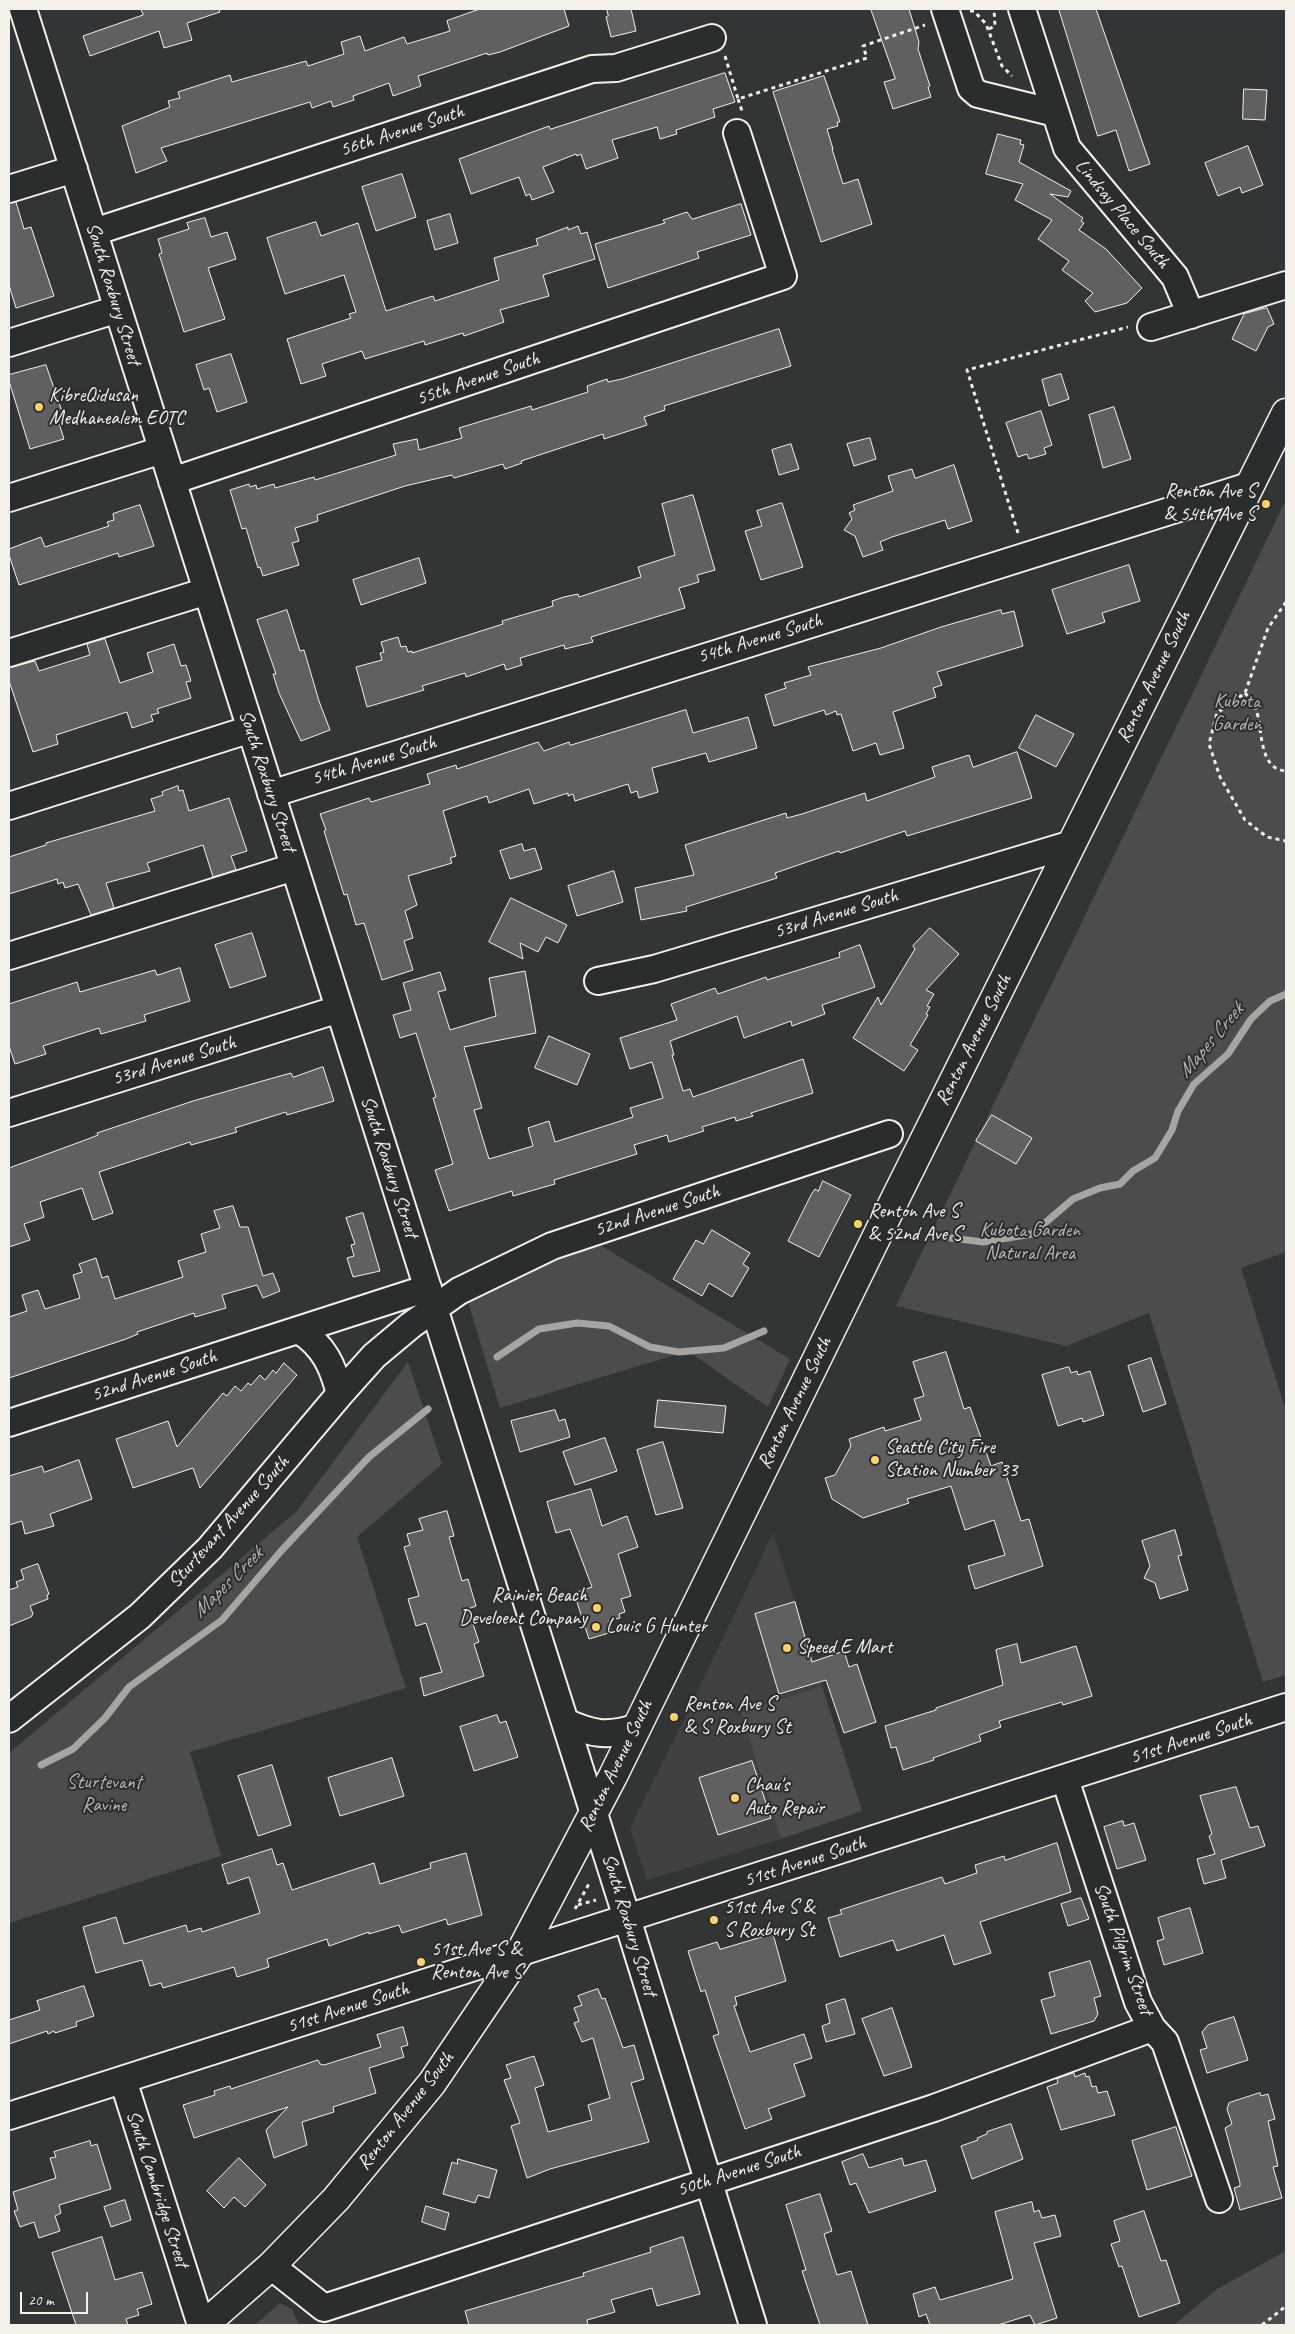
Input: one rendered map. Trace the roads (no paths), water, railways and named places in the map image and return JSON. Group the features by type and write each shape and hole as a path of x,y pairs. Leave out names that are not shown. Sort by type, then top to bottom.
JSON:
{"main road":[{"name":"Renton Avenue South","path":"203,2325 271,2266 336,2199 432,2084 520,1953 594,1812 1248,486 1286,413"}],"street":[{"name":"South Roxbury Street","path":"23,9 594,1812 754,2325"},
{"name":"Lindsay Place South","path":"1022,9 1067,148 1175,277 1191,315"},
{"path":"952,12 971,88 978,94 1055,112"},
{"name":"56th Avenue South","path":"94,232 592,69 616,68 712,38"},
{"name":"55th Avenue South","path":"172,481 783,276 737,133"},
{"path":"9,189 74,169"},
{"path":"1151,327 1286,285"},
{"path":"9,343 118,310"},
{"path":"9,498 162,450"},
{"name":"54th Avenue South","path":"271,794 1248,486"},
{"path":"9,653 207,591"},
{"path":"9,806 251,729"},
{"name":"53rd Avenue South","path":"598,980 654,969 1072,844"},
{"path":"9,956 294,867"},
{"name":"53rd Avenue South","path":"9,1113 340,1009"},
{"name":"52nd Avenue South","path":"9,1423 299,1330 459,1291 552,1246 889,1134"},
{"name":"Sturtevant Avenue South","path":"9,1719 140,1616 210,1548 340,1394 431,1298"},
{"path":"299,1330 314,1339 326,1354 335,1374 340,1394"},
{"name":"51st Avenue South","path":"9,2116 1065,1780 1286,1707"},
{"path":"565,1722 585,1731 602,1735 620,1733 635,1728"},
{"name":"South Pilgrim Street","path":"1065,1780 1138,2002 1152,2028 1165,2042 1219,2198"},
{"name":"50th Avenue South","path":"271,2266 320,2317 708,2180 934,2108 1152,2028"},
{"name":"South Cambridge Street","path":"123,2080 203,2325"}],"waterway":[{"name":"Mapes Creek","path":"951,1238 983,1242 1032,1234 1073,1199 1100,1188 1120,1184 1133,1171 1155,1158 1172,1130 1178,1111 1194,1084 1228,1054 1251,1019 1270,1001 1286,994"},
{"name":"Mapes Creek","path":"497,1357 539,1329 577,1323 609,1326 650,1347 679,1352 724,1348 764,1331"},
{"name":"Mapes Creek","path":"41,1765 73,1749 105,1718 129,1687 222,1620 282,1550 369,1457 428,1409"}],"place":[{"name":"KibreQidusan Medhanealem EOTC","path":"39,407"},
{"name":"Renton Ave S & 54th Ave S","path":"1266,504"},
{"name":"Renton Ave S & 52nd Ave S","path":"858,1224"},
{"name":"Seattle City Fire Station Number 33","path":"875,1460"},
{"name":"Rainier Beach Develoent Company","path":"597,1608"},
{"name":"Louis G Hunter","path":"596,1627"},
{"name":"Speed E Mart","path":"787,1648"},
{"name":"Renton Ave S & S Roxbury St","path":"674,1717"},
{"name":"Chau's Auto Repair","path":"735,1798"},
{"name":"51st Ave S & S Roxbury St","path":"714,1920"},
{"name":"51st Ave S & Renton Ave S","path":"421,1962"}],"park label":[{"name":"Kubota Garden","path":"1237,714"},
{"name":"Kubota Garden Natural Area","path":"1030,1242"},
{"name":"Sturtevant Ravine","path":"104,1794"}]}
